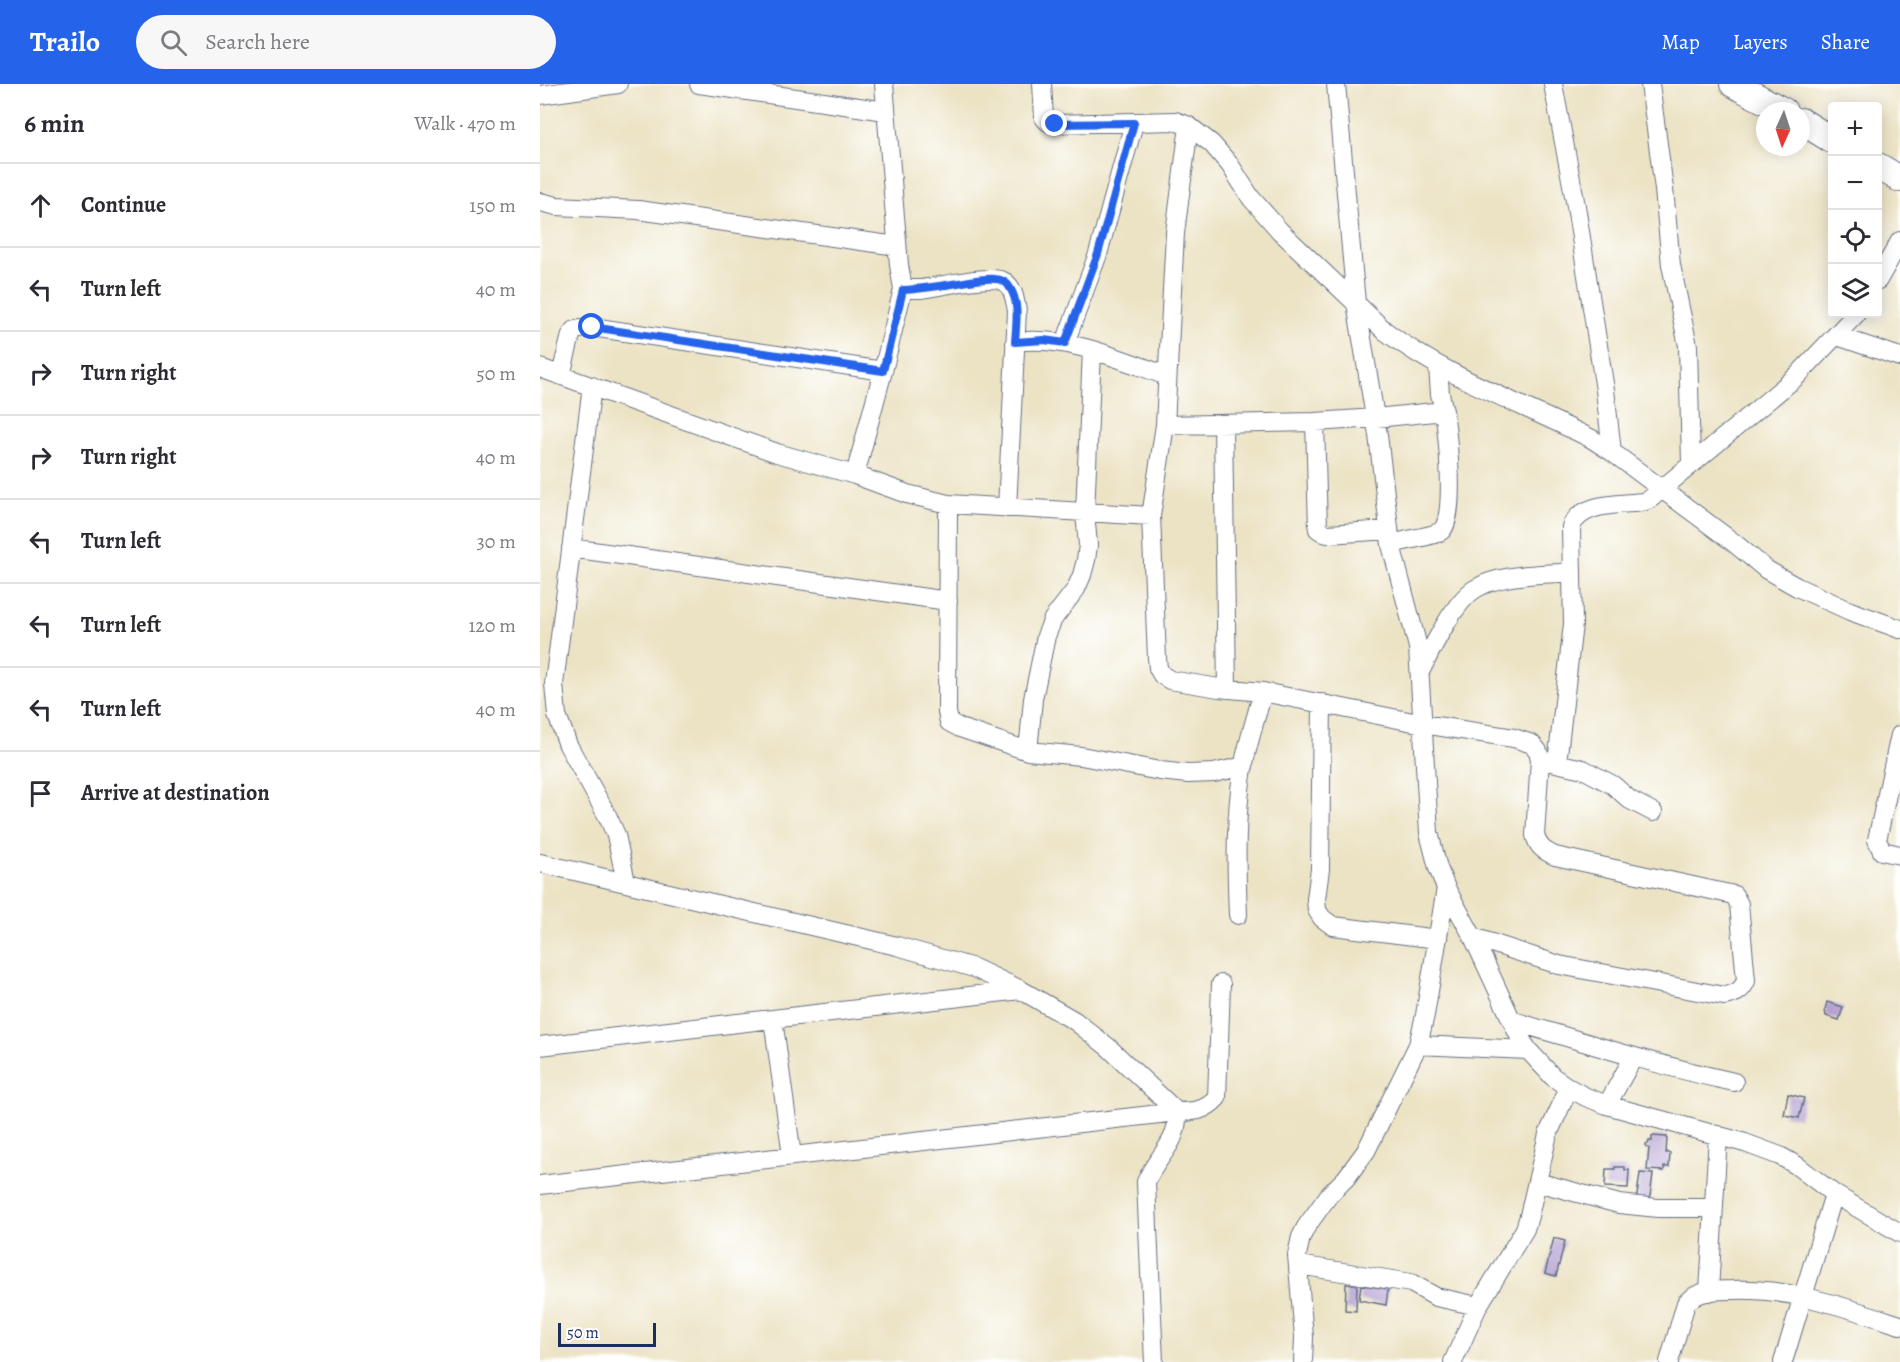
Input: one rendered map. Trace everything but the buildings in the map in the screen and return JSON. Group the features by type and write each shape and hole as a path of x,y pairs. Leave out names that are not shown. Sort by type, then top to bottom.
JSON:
{"highway":[{"path":"1733,84 1767,102"},
{"path":"1810,126 1828,137"},
{"path":"1882,168 1900,179"}],"street":[{"path":"540,95 618,84"},
{"path":"699,84 886,111"},
{"path":"855,475 903,290 897,246 884,84"},
{"path":"1042,84 1044,118 1048,122 1055,124 1175,121 1189,126 1212,144 1230,165 1251,198 1280,231 1385,331 1413,351 1438,366 1571,429 1612,452 1767,570 1797,588 1900,629"},
{"path":"1336,84 1356,303 1376,418 1390,538 1413,624 1420,672 1429,833 1446,888 1473,937 1519,1036 1528,1050 1553,1077 1569,1089 1606,1105 1718,1135 1780,1156 1796,1165 1834,1194 1900,1233"},
{"path":"1553,84 1576,206 1605,390 1612,452"},
{"path":"1650,84 1664,189 1671,265 1688,346 1691,463"},
{"path":"1065,343 1098,254 1134,123"},
{"path":"1189,126 1175,233 1165,425 1151,516 1158,668 1162,675 1170,680 1263,692 1423,724 1514,738 1532,744 1549,761 1583,769 1612,785 1630,800 1653,812"},
{"path":"540,202 556,206 638,210 897,246"},
{"path":"1882,273 1900,241"},
{"path":"903,290 984,279 1004,281 1011,288 1017,311 1007,508"},
{"path":"1473,937 1559,965 1724,996 1739,992 1746,981 1739,904 1734,895 1555,856 1545,851 1538,843 1535,835 1573,624 1571,527 1582,512 1591,508 1643,502 1650,499 1796,377 1853,318"},
{"path":"561,375 571,335 575,330 592,327 883,371"},
{"path":"1837,336 1900,357"},
{"path":"1015,342 1044,340 1065,343 1167,376"},
{"path":"1028,751 1033,699 1046,636 1053,619 1076,590 1086,560 1088,545 1085,513 1092,350"},
{"path":"1315,422 1318,529 1328,534 1408,539 1442,531 1449,509 1450,485 1438,366"},
{"path":"540,368 777,453 855,475 907,494 948,504 1151,516"},
{"path":"592,386 554,684 557,715 568,745 616,835 626,882"},
{"path":"1165,425 1315,422 1444,411"},
{"path":"1223,424 1227,689"},
{"path":"948,504 947,718 949,722 960,728 1028,751 1081,756 1160,771 1188,774 1214,773 1244,766"},
{"path":"571,548 948,601"},
{"path":"1420,672 1442,630 1467,595 1476,588 1500,580 1572,572"},
{"path":"1238,915 1236,851 1238,805 1244,766 1263,692"},
{"path":"1322,703 1320,869 1316,898 1317,910 1322,918 1333,926 1438,939"},
{"path":"1900,735 1877,840 1882,851 1900,855"},
{"path":"540,863 897,946 974,968 1021,990 1075,1021 1108,1047 1177,1112 1178,1124 1174,1136 1146,1182 1154,1362"},
{"path":"1303,1362 1304,1337 1298,1248 1306,1227 1366,1150 1418,1045 1446,888"},
{"path":"540,1185 1198,1111 1209,1107 1217,1098 1221,984"},
{"path":"540,1046 1021,990"},
{"path":"773,1019 792,1156"},
{"path":"1513,1021 1633,1058 1734,1082"},
{"path":"1418,1045 1528,1050"},
{"path":"1606,1105 1633,1058"},
{"path":"1453,1362 1478,1306 1525,1229 1548,1134 1569,1089"},
{"path":"1709,1292 1718,1135"},
{"path":"1537,1182 1619,1204 1658,1208 1714,1208"},
{"path":"1783,1362 1834,1194"},
{"path":"1299,1265 1410,1283 1436,1297 1478,1306"},
{"path":"1669,1362 1686,1303 1693,1296 1709,1292 1758,1289 1803,1296 1900,1324"}],"route":[{"path":"592,327 883,371 903,290 996,279 1004,281 1011,288 1017,311 1015,342 1044,340 1065,343 1098,254 1134,123 1055,124"}]}
